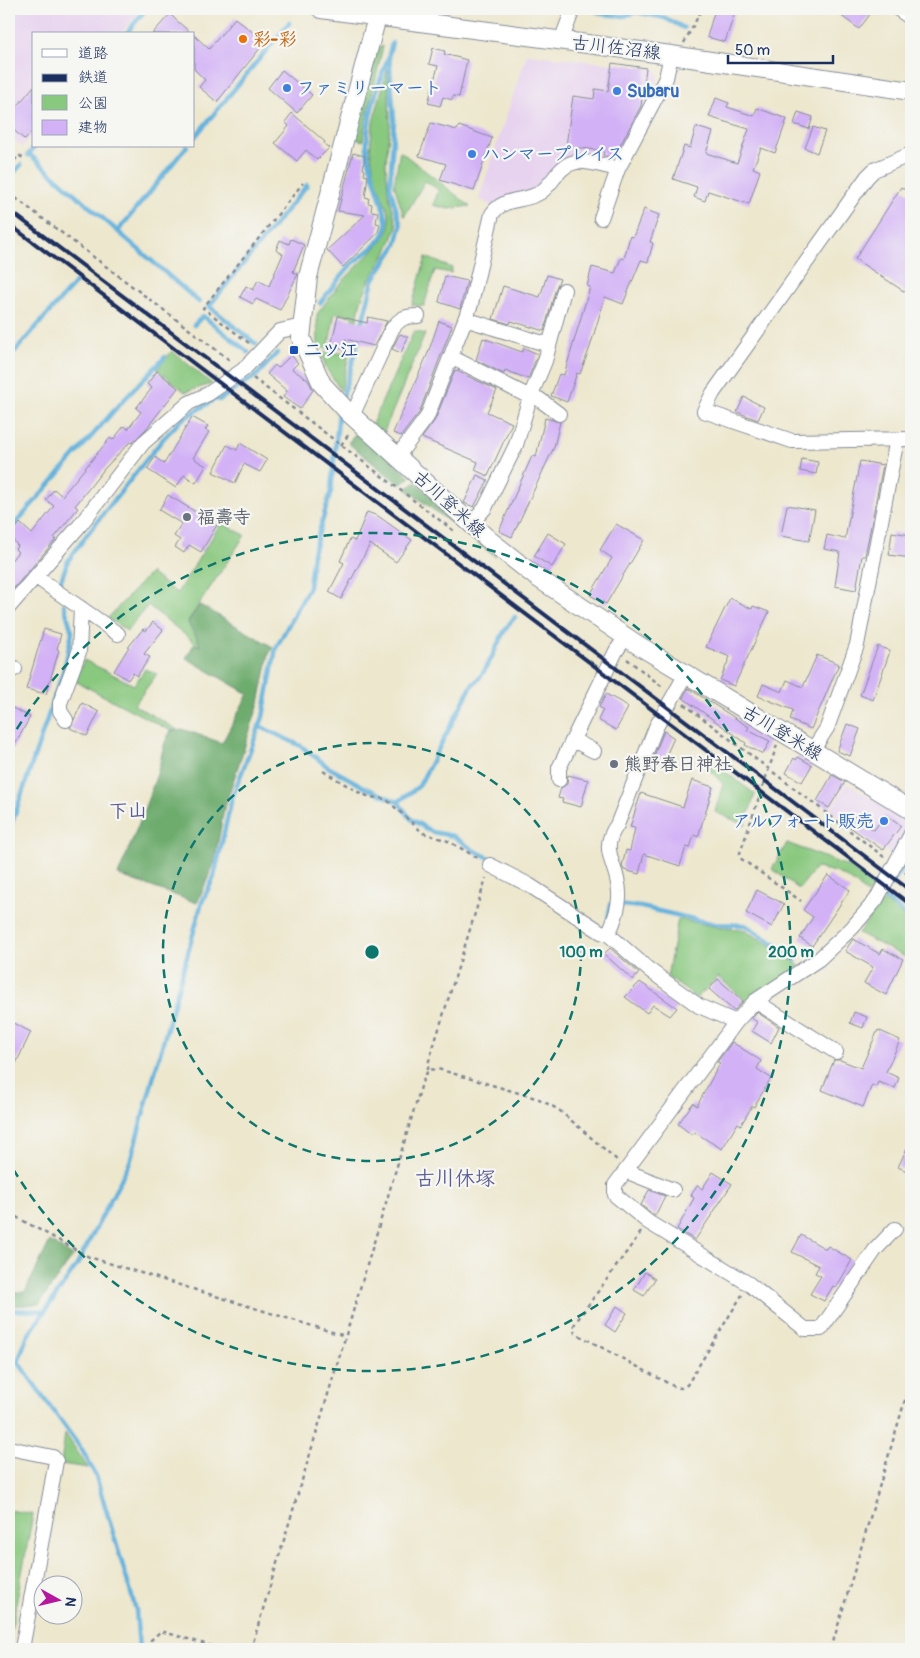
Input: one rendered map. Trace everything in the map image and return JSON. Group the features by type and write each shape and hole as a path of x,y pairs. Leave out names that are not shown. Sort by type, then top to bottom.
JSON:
{"main road":[{"name":"古川佐沼線","path":"321,9 379,13 911,91"},
{"name":"古川登米線","path":"379,13 308,277 301,338 322,384 350,414 471,524 535,576 626,637 911,810"}],"street":[{"path":"561,41 573,9"},
{"path":"898,9 911,18"},
{"path":"601,218 618,169 666,78 674,55"},
{"path":"911,154 874,170 867,177 713,393 704,411 792,441 911,439"},
{"path":"397,457 428,417 471,304 492,214 496,207 509,200 541,192 564,166 578,162 618,169"},
{"path":"471,524 485,508 516,444 530,397 549,345 564,290"},
{"path":"350,414 392,329 399,319 406,316 418,316"},
{"path":"465,319 549,345"},
{"path":"9,608 81,524 143,443 189,403 208,394 243,370 280,331 302,326"},
{"path":"451,357 530,397 538,399 559,414"},
{"path":"812,751 827,728 857,645 897,439"},
{"path":"36,577 118,634"},
{"path":"66,720 60,711 60,703 79,652 82,608"},
{"path":"559,780 559,768 616,651 626,637"},
{"path":"608,934 614,924 617,904 616,873 608,850 609,836 618,825 656,727 686,674"},
{"path":"573,740 594,751"},
{"path":"895,1229 875,1250 821,1329 805,1329 748,1284 648,1222 615,1195 616,1185 629,1170 736,1022 755,1001 819,959 852,928 876,900 911,834"},
{"path":"490,865 529,884 602,932 608,934 648,969 699,1006 736,1022"},
{"path":"755,1001 836,1052"},
{"path":"629,1170 673,1190"},
{"path":"9,1448 53,1457 56,1461 22,1649"}],"path":[{"path":"674,55 702,9"},
{"path":"9,167 19,155 25,160"},
{"path":"260,352 203,308 303,183"},
{"path":"9,194 243,370"},
{"path":"261,384 341,445"},
{"path":"782,732 740,853 740,858 801,901"},
{"path":"251,1649 420,1089 428,1070 428,1064 490,865 448,841 423,833 386,799 370,797 358,792 323,771"},
{"path":"428,1070 438,1068 539,1099 559,1110 629,1170"},
{"path":"9,1213 89,1257 345,1336"},
{"path":"648,1222 576,1322 573,1327 575,1333 675,1387 681,1388 687,1385 748,1284"},
{"path":"831,1649 911,1380"},
{"path":"151,1649 151,1640 161,1631 222,1649"}],"shaded area":[{"path":"9,9 142,9 122,32 32,32 32,135 22,147 9,135"},
{"path":"527,54 655,69 659,75 655,92 613,164 565,158 538,188 491,206 479,198"},
{"path":"847,784 909,819 909,826 893,857 830,810"}],"green space":[{"path":"383,46 365,124 363,141 354,138 378,48"},
{"path":"388,68 390,124 386,162 388,191 397,227 386,254 370,279 361,301 341,391 326,368 321,353 345,353 353,316 335,313 328,349 318,347 317,314 340,284 381,242 389,230 389,214 375,178 370,149 373,122"},
{"path":"400,151 470,206 449,209 433,205 439,190 425,181 404,217 394,184"},
{"path":"426,257 452,268 451,273 435,270 424,306 412,305"},
{"path":"414,331 425,334 383,434 372,424"},
{"path":"172,351 212,384 185,392 157,369"},
{"path":"359,429 410,477 400,485 348,443"},
{"path":"416,482 496,557 406,489"},
{"path":"221,523 245,535 188,621 200,647 148,605 127,631 108,618 150,573 177,593"},
{"path":"200,605 273,647 269,654 259,703 224,809 214,864 197,903 118,875 157,774 163,747 171,731 185,730 222,743 248,694 186,658 194,644 200,646 188,622"},
{"path":"84,660 134,685 145,669 157,674 134,705 178,730 171,731 75,681"},
{"path":"712,762 755,794 745,825 715,812 723,784 710,771"},
{"path":"787,843 850,867 875,887 868,895 845,877 816,868 799,889 772,869"},
{"path":"884,900 911,922 911,954 909,959 858,933"},
{"path":"678,919 722,928 742,929 774,947 800,966 748,1002 718,977 697,998 667,977"},
{"path":"50,1241 73,1256 39,1304 9,1306 9,1292 25,1292"},
{"path":"65,1433 88,1468 61,1464"},
{"path":"9,1510 33,1514 11,1632 9,1632"}],"building":[{"path":"715,9 736,9 725,42 707,37"},
{"path":"832,9 874,9 859,29"},
{"path":"170,14 190,32 154,32"},
{"path":"235,18 265,42 217,102 199,87 205,80 195,70 195,36 209,49"},
{"path":"433,48 445,51 444,54 467,60 459,97 453,96 452,100 443,97 440,106 428,103 438,66 429,64"},
{"path":"612,63 646,68 641,106 614,157 603,156 604,151 566,146 573,96 594,99 595,89 608,91"},
{"path":"282,70 312,95 297,113 268,88"},
{"path":"32,88 32,131 25,140 9,126 9,116"},
{"path":"716,98 729,103 727,107 754,116 757,108 787,119 775,153 761,148 753,168 760,171 749,204 708,191 705,201 694,197 697,187 673,179 684,146 690,148 696,127 713,132 706,153 737,163 749,129 709,117"},
{"path":"798,112 813,117 809,129 794,124"},
{"path":"292,113 325,142 324,144 329,148 317,160 306,150 297,161 275,143 289,126 285,122"},
{"path":"431,123 457,130 459,126 492,138 474,191 440,180 446,164 419,156"},
{"path":"813,127 825,131 817,153 805,148"},
{"path":"353,153 365,156 363,169 365,170 364,175 368,176 365,197 369,198 368,203 372,204 371,211 378,212 376,223 380,224 378,233 343,267 327,250 365,215 338,211"},
{"path":"901,187 911,194 911,296 855,259"},
{"path":"644,209 659,215 650,242 653,243 648,262 641,260 623,304 605,297 590,347 580,374 577,373 567,402 551,396 559,374 564,375 590,287 587,286 592,267 615,273 621,258 624,259 630,236 633,237"},
{"path":"291,239 304,245 293,272 298,274 280,310 256,299 253,304 240,297 246,286 253,290 258,280 269,286 283,254 276,250 280,240 289,244"},
{"path":"547,275 560,279 544,331 511,321 510,324 493,319 503,286 540,297"},
{"path":"445,276 467,281 460,309 439,302"},
{"path":"338,316 367,323 368,317 387,321 374,346 345,339 343,349 331,346"},
{"path":"439,321 452,326 419,413 401,436 393,433 428,353"},
{"path":"400,334 408,337 401,353 392,349"},
{"path":"483,338 522,352 524,348 538,354 528,379 505,370 504,374 476,360"},
{"path":"291,355 298,363 292,369 308,380 313,390 300,409 283,397 287,391 267,374 275,365 278,368"},
{"path":"455,370 497,390 487,412 512,423 488,476 475,470 478,462 422,438 435,420"},
{"path":"157,371 178,388 146,429 132,443 130,442 105,468 75,506 78,508 54,538 56,539 9,594 9,563 18,552 15,549 18,546 9,536 20,523 32,534 54,506 46,500 54,489 62,496 110,438 113,440 124,426 128,429 141,412 136,408 152,388 147,384"},
{"path":"744,397 764,407 758,420 737,412"},
{"path":"192,417 208,426 205,430 209,432 193,458 206,466 196,483 184,475 176,488 147,469 155,457 164,464"},
{"path":"545,418 560,422 554,447 512,537 499,531 532,456 536,457"},
{"path":"240,443 267,460 260,472 244,464 235,483 213,472 227,445 237,450"},
{"path":"802,459 818,462 816,474 800,471"},
{"path":"860,461 883,465 865,556 862,556 856,590 835,586 840,552 824,549 827,535 845,539"},
{"path":"477,475 488,480 474,507 464,503"},
{"name":"福壽寺","path":"168,495 217,525 201,552 189,545 184,553 175,547 180,540 174,536 182,524 159,510"},
{"path":"787,505 815,510 809,541 781,536"},
{"path":"367,512 378,516 412,540 396,562 370,544 341,599 329,592 344,563 340,561 350,539 355,541"},
{"path":"616,524 644,540 606,604 590,595 612,558 600,550"},
{"path":"892,532 911,535 911,558 889,555"},
{"path":"548,533 566,544 552,567 534,556"},
{"path":"730,598 752,609 753,606 769,612 734,686 720,680 730,657 706,647"},
{"path":"153,622 163,630 144,654 150,657 137,676 133,673 128,680 114,671 130,645 143,629 146,631"},
{"path":"44,629 61,634 57,649 59,650 46,694 26,689"},
{"path":"878,646 890,651 873,700 860,695"},
{"path":"817,655 839,664 811,729 790,720 793,710 758,696 763,684 782,692 787,680 803,687"},
{"path":"688,688 749,727 747,730 770,741 763,754 745,745 746,743 683,698"},
{"path":"606,694 628,708 616,730 598,720 603,710 599,707"},
{"path":"82,703 99,712 87,736 70,728"},
{"path":"9,706 30,717 9,756"},
{"path":"847,724 860,729 850,756 837,751"},
{"path":"664,731 674,738 664,760 654,756"},
{"path":"798,757 812,765 802,782 786,773 794,758 796,760"},
{"path":"568,775 588,780 581,807 562,802 563,799 558,798 561,788 567,784"},
{"path":"832,775 845,782 829,808 817,801"},
{"path":"692,780 713,787 698,837 694,835 690,848 686,847 680,866 644,854 639,874 624,870 622,866 626,850 630,851 635,828 630,827 641,793 683,807"},
{"path":"885,815 901,826 883,850 847,825 854,816 874,830"},
{"path":"828,875 850,890 812,946 800,938 813,917 803,910"},
{"path":"757,890 784,904 772,927 746,913"},
{"path":"853,939 880,954 883,949 903,959 886,995 864,983 873,967 845,951"},
{"path":"610,948 639,973 633,980 604,954"},
{"path":"718,979 743,1001 734,1011 709,989"},
{"path":"640,982 677,1008 670,1016 653,1005 647,1013 625,997"},
{"path":"757,1012 779,1027 771,1043 752,1031 757,1022 751,1018"},
{"path":"854,1012 867,1017 863,1028 850,1023"},
{"path":"13,1023 31,1032 9,1078 9,1032"},
{"path":"878,1030 900,1040 886,1072 899,1078 895,1088 878,1082 876,1087 872,1085 863,1107 822,1090 834,1060 840,1060 861,1068"},
{"path":"732,1042 761,1061 757,1069 771,1078 754,1107 752,1106 741,1125 738,1123 722,1149 694,1132 692,1135 678,1124 693,1103 697,1106 720,1063 717,1062"},
{"path":"911,1140 911,1173 898,1167"},
{"path":"713,1172 732,1184 695,1240 677,1229 694,1198 691,1195 698,1185 702,1189"},
{"path":"649,1190 665,1196 655,1216 641,1205"},
{"path":"801,1235 826,1249 828,1246 852,1260 836,1288 833,1286 824,1301 810,1294 821,1276 815,1273 819,1266 792,1252"},
{"path":"645,1272 655,1279 644,1296 634,1290"},
{"path":"617,1306 627,1313 615,1332 605,1325"}],"waterway":[{"path":"128,32 146,9"},
{"path":"592,9 602,14 624,16 636,12 665,18 684,28"},
{"path":"195,137 289,23"},
{"path":"361,328 373,280 396,245 401,226 390,187 394,120 389,54 392,43"},
{"path":"320,303 349,267 380,240 386,229 385,213 368,156 367,136 368,124 388,58"},
{"path":"28,155 33,148"},
{"path":"118,231 185,148"},
{"path":"29,154 199,302"},
{"path":"9,178 21,165"},
{"path":"256,344 209,306 307,185"},
{"path":"9,358 76,282"},
{"path":"194,325 203,316 248,352"},
{"path":"342,400 359,338"},
{"path":"61,580 68,561 88,533 163,439 181,420 215,399 219,400 257,375 277,353"},
{"path":"9,531 118,406 165,357"},
{"path":"139,1649 136,1610 96,1476 82,1450 18,1362 27,1337 77,1265 130,1162 202,902 214,877 232,798 263,717 276,648 309,587 313,553 331,491 339,410"},
{"path":"9,832 65,666 72,632 64,605"},
{"path":"398,802 419,786 472,685 485,670 503,633 515,617"},
{"path":"259,726 301,746 328,767 366,788 398,802 411,819 432,832 453,836 475,851 494,860"},
{"path":"891,886 911,853"},
{"path":"884,897 911,919"},
{"path":"608,918 611,904 641,907 715,924 745,925 796,960"},
{"path":"9,1310 45,1311"}],"railway":[{"path":"9,210 911,891"},
{"path":"9,224 911,905"}],"place":[{"name":"彩‐彩","path":"243,39"},
{"name":"ファミリーマート","path":"287,88"},
{"name":"Subaru","path":"617,91"},
{"name":"ハンマープレイス","path":"472,154"},
{"name":"二ツ江","path":"294,350"},
{"name":"福壽寺","path":"187,517"},
{"name":"熊野春日神社","path":"614,764"},
{"name":"アルフォート販売","path":"884,821"}],"district":[{"name":"下山","path":"128,811"},
{"name":"古川休塚","path":"455,1178"}]}
